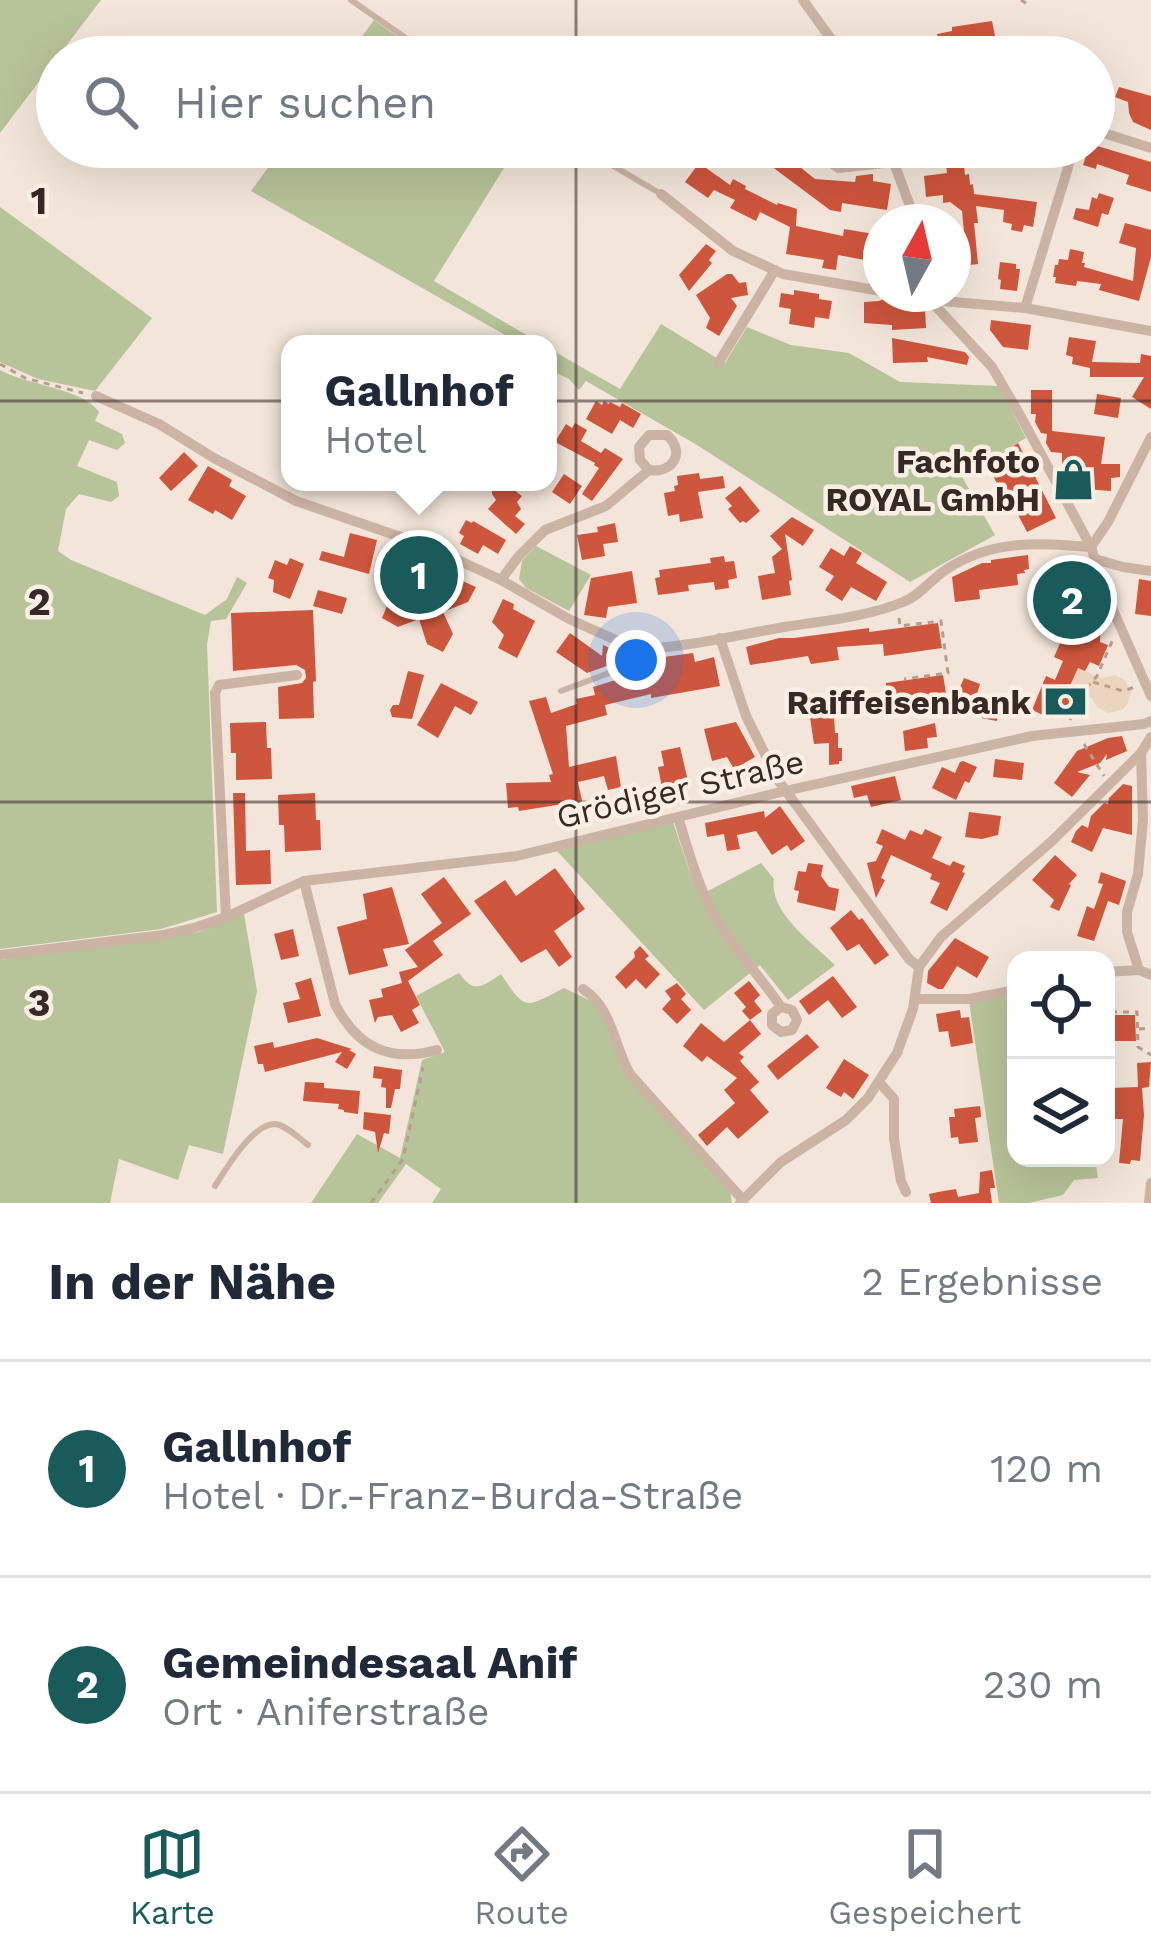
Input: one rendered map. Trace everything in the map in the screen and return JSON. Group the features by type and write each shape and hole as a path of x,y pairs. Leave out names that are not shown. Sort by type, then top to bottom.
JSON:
{"street":[{"path":"803,0 829,36"},
{"path":"1115,137 1151,148"},
{"path":"896,168 909,204"},
{"path":"1024,308 1068,168"},
{"path":"661,194 733,251 783,274 863,288"},
{"path":"719,362 776,270"},
{"path":"971,302 1150,329"},
{"path":"944,312 992,367 1093,553 1148,690"},
{"path":"96,396 159,424 296,501 430,548 501,580 569,619 645,649 897,604 924,591 956,563 994,546 1056,544 1151,572"},
{"path":"1093,553 1151,436"},
{"path":"501,580 545,530 615,501 649,470"},
{"path":"719,638 746,716 785,791 919,968"},
{"path":"226,916 215,693 219,686 297,675"},
{"name":"Grödiger Straße","path":"0,955 163,935 226,916 304,881 517,856 1027,737 1151,721"},
{"path":"583,988 606,1012 630,1074 742,1202 781,1162 846,1120 879,1082 897,1053 919,968 941,937 1051,842 1141,753 1151,737"},
{"path":"1115,972 1145,973 1127,932 1143,820 1141,753"},
{"path":"677,817 705,899 781,1007"},
{"path":"304,881 335,1004 345,1022 363,1041 387,1053 431,1051"},
{"path":"914,999 1007,992"},
{"path":"879,1082 896,1107 894,1139 906,1192"},
{"path":"1149,1203 1151,1183"}],"lane":[{"path":"350,0 402,36"},
{"path":"617,168 661,194"},
{"path":"561,691 636,663 657,648"},
{"path":"215,1186 244,1144 268,1126 283,1127 308,1145"}],"path":[{"path":"1021,0 1027,4 1029,0"},
{"path":"0,364 25,378 96,396"},
{"path":"897,604 900,626 941,621 948,673 904,679"},
{"path":"1064,733 1082,693 1097,676 1121,630"},
{"path":"1091,681 1124,691 1148,690"},
{"path":"1078,731 1109,783"},
{"path":"1115,1012 1137,1012 1138,1047 1151,1055"},
{"path":"1138,1029 1151,1028"},
{"path":"371,1203 403,1159 431,1051"}],"green space":[{"path":"0,0 101,0 74,36 36,36 36,86 0,133"},
{"path":"374,20 396,36 362,36"},
{"path":"268,168 504,168 434,281 527,335 505,335 251,191"},
{"path":"0,207 152,318 95,391 38,379 0,362"},
{"path":"661,324 725,363 747,327 791,345 849,353 900,382 999,386 1026,438 961,475 995,535 910,582 697,445 586,381 579,390 557,373 557,353 620,389"},
{"path":"0,370 92,404 99,412 95,421 122,434 125,443 117,450 89,440 77,466 117,482 119,496 111,502 79,494 66,509 58,551 205,615 227,599 237,577 247,583 226,619 211,621 207,644 217,912 161,929 0,949"},
{"path":"536,546 591,575 569,611 526,588 519,579 522,561"},
{"path":"673,822 690,873 708,891 761,863 774,879 785,915 835,965 788,1000 760,965 704,1010 557,851"},
{"path":"244,914 257,991 223,1154 189,1145 178,1180 119,1159 110,1203 0,1203 0,960 199,932"},
{"path":"459,973 478,986 501,974 527,1003 564,988 591,1001 602,1016 622,1069 730,1191 732,1203 432,1203 441,1189 406,1164 378,1203 311,1203 357,1134 400,1158 422,1060 445,1052 416,996"},
{"path":"1007,997 1007,1167 1096,1167 1098,1178 1074,1180 1063,1195 1029,1203 999,1203 969,1001"}],"shaded area":[{"path":"1078,668 1101,678 1115,675 1125,680 1131,692 1127,705 1108,713 1092,698 1069,688"}],"building":[{"path":"992,21 995,36 937,36 952,27"},
{"path":"1119,87 1151,96 1151,130 1133,122 1128,102 1115,97"},
{"path":"1115,151 1151,162 1151,192 1126,184 1129,175 1109,168 1115,168"},
{"path":"695,168 706,168 730,185 733,179 777,205 797,209 796,226 843,236 844,229 863,232 863,260 838,255 836,270 822,268 824,260 786,254 790,227 760,212 756,221 730,208 735,200 714,190 708,198 685,182"},
{"path":"774,168 801,168 815,179 855,182 856,176 873,174 873,181 891,184 888,204 842,203 841,212 830,210"},
{"path":"964,168 974,194 1037,202 1033,227 1011,230 1012,224 1003,222 1004,210 976,206 978,264 971,265 971,204 943,203 943,195 926,197 924,176"},
{"path":"1099,193 1114,198 1098,227 1073,219 1076,208 1089,210 1092,197 1097,199"},
{"path":"1125,223 1151,230 1151,257 1139,301 1099,290 1101,284 1055,283 1055,265 1059,259 1068,260 1070,249 1084,252 1084,267 1133,281 1136,248 1119,243"},
{"path":"706,244 716,251 709,260 712,263 689,291 679,275"},
{"path":"1000,262 1020,269 1017,291 1000,289"},
{"path":"727,274 739,283 746,282 748,295 731,298 737,306 719,336 706,328 710,318 696,295"},
{"path":"794,290 832,301 829,319 815,317 814,328 789,324 791,309 779,307 781,293 794,295"},
{"path":"864,312 925,312 926,328 892,330 892,325 864,323"},
{"path":"991,320 1031,325 1028,350 1003,347 990,330"},
{"path":"1069,337 1096,341 1092,362 1140,363 1141,354 1151,356 1151,409 1132,397 1144,377 1090,377 1090,368 1072,364 1073,357 1066,355"},
{"path":"892,338 965,352 967,365 927,357 928,362 893,363"},
{"path":"1031,390 1052,390 1052,431 1105,437 1101,464 1120,464 1120,477 1111,478 1111,491 1070,488 1068,475 1062,472 1062,453 1051,452 1047,434 1041,433 1036,414 1031,414"},
{"path":"1097,394 1121,398 1118,418 1094,414"},
{"path":"596,401 620,407 622,403 641,414 633,428 620,420 612,434 586,419"},
{"path":"575,423 587,430 581,441 623,459 592,501 582,494 599,468 557,443 566,424 572,428"},
{"path":"1018,443 1056,518 1027,532 986,462"},
{"path":"184,452 198,466 171,491 159,478"},
{"path":"208,466 232,480 229,486 246,496 232,520 188,500"},
{"path":"699,473 700,479 723,476 725,488 698,492 703,518 680,522 679,514 668,516 664,493 675,491 677,476"},
{"path":"564,474 582,486 570,504 552,492 557,491"},
{"path":"740,486 760,511 746,523 740,523 728,509 732,506 725,498"},
{"path":"516,491 522,496 515,516 525,524 516,534 488,509 496,500 492,494"},
{"path":"792,517 814,530 803,546 785,534 791,595 762,600 758,576 775,573 772,557 782,549 770,536"},
{"path":"466,520 506,540 498,554 483,545 478,554 460,544 464,536 459,533"},
{"path":"615,523 618,542 603,544 605,556 582,560 577,535"},
{"path":"350,533 377,540 369,574 319,560 322,551 344,557"},
{"path":"850,546 862,553 856,563 887,582 876,601 851,587 842,601 825,590 834,576 819,567 831,548 844,556"},
{"path":"1028,555 1029,569 1017,574 1018,585 979,590 980,599 955,602 952,577 991,560"},
{"path":"413,556 429,563 436,589 458,579 476,587 468,602 443,612 453,634 443,652 427,644 419,619 398,627 382,618 389,601 415,597 404,573"},
{"path":"724,556 725,562 734,561 737,578 728,580 729,588 715,590 714,582 658,595 655,578 660,577 659,570 711,563 710,558"},
{"path":"290,558 304,564 290,599 273,592 274,580 268,578 275,560 287,565"},
{"path":"632,571 637,603 608,607 606,618 584,615 591,578"},
{"path":"1139,579 1151,581 1151,616 1135,614"},
{"path":"1057,580 1096,597 1090,610 1101,623 1100,642 1108,645 1099,666 1090,662 1085,671 1078,668 1069,688 1077,691 1066,716 1056,711 1052,719 1032,710 1046,676 1055,680 1063,661 1054,657 1067,627 1054,622 1058,611 1039,599 1045,584 1054,587"},
{"path":"318,590 347,598 342,614 313,606"},
{"path":"503,599 535,621 517,658 498,648 504,635 492,622"},
{"path":"313,610 314,718 279,719 278,687 302,683 305,670 296,665 233,671 231,613"},
{"path":"938,623 942,648 884,656 883,644 837,647 839,660 811,664 808,656 750,665 746,647 779,638"},
{"path":"570,633 602,656 603,645 616,651 615,663 587,673 556,652"},
{"path":"693,653 695,662 714,657 720,686 605,705 607,715 566,726 569,767 616,756 621,787 608,790 604,776 578,782 582,801 519,811 508,808 506,783 551,782 549,775 553,774 529,701 546,697 551,713 595,695 593,687 665,662 664,657"},
{"path":"408,671 424,675 412,719 392,717 390,710 399,705"},
{"path":"943,675 947,700 889,707 886,683"},
{"path":"964,678 980,684 977,694 1000,699 997,721 960,714 963,698 955,699"},
{"path":"441,683 478,702 471,715 455,706 438,738 417,725"},
{"path":"834,716 842,761 829,765 829,743 814,744 810,717"},
{"path":"266,722 272,779 236,780 230,723"},
{"path":"736,722 755,757 734,769 727,757 712,761 704,729"},
{"path":"935,723 937,737 927,738 928,748 905,751 903,731"},
{"path":"1122,736 1127,751 1106,760 1107,754 1100,763 1077,772 1090,775 1072,797 1054,783 1077,751"},
{"path":"680,747 688,781 662,787 661,751"},
{"path":"995,759 1024,763 1022,780 993,777"},
{"path":"963,761 977,767 956,800 932,788 942,767 955,773"},
{"path":"895,776 901,800 871,807 867,795 854,798 851,786"},
{"path":"1123,784 1132,786 1132,835 1103,828 1092,852 1071,842 1076,831 1082,825 1088,828 1091,816"},
{"path":"233,793 245,793 246,851 270,850 271,884 236,885"},
{"path":"315,793 321,850 285,852 278,795"},
{"path":"780,806 805,841 791,851 787,845 772,855 756,831 737,835 740,849 727,851 724,834 707,837 705,823 764,811 765,818"},
{"path":"969,812 1001,816 998,835 965,837"},
{"path":"882,829 905,840 910,830 922,835 925,829 942,837 932,858 965,866 947,911 930,903 940,883 930,879 932,874 891,855 876,898 867,863 876,861 883,846 876,843"},
{"path":"1055,855 1077,875 1059,911 1050,907 1054,900 1032,880"},
{"path":"808,863 823,865 821,876 829,887 839,889 835,911 797,902 798,871 806,872"},
{"path":"555,868 585,909 554,931 572,957 559,967 546,949 521,963 474,901 505,880 516,896"},
{"path":"1101,872 1126,881 1119,905 1108,901 1094,941 1077,936 1087,906 1094,909 1103,884 1098,883"},
{"path":"444,877 471,914 433,941 443,955 408,981 420,1005 412,1010 419,1023 401,1032 392,1015 378,1017 375,1023 369,1000 383,997 381,989 402,983 399,972 418,967 405,950 442,923 421,894"},
{"path":"392,887 409,944 383,949 388,966 349,975 337,927 367,919 363,894"},
{"path":"851,910 889,955 875,965 859,944 847,951 830,928"},
{"path":"293,929 299,956 281,960 274,934"},
{"path":"955,938 989,957 977,978 957,966 943,989 938,989 927,983 928,971"},
{"path":"640,946 660,974 646,989 636,979 626,989 615,977"},
{"path":"833,976 857,1007 842,1018 828,1000 809,1015 799,1001"},
{"path":"311,978 321,1016 288,1023 283,1003 300,999 295,983"},
{"path":"749,981 760,995 754,1001 762,1011 750,1020 734,993"},
{"path":"677,983 686,994 681,999 691,1010 677,1024 662,1009 671,999 665,991"},
{"path":"960,1010 961,1018 969,1017 973,1043 951,1047 948,1031 939,1032 936,1014"},
{"path":"1115,1015 1135,1015 1136,1041 1115,1041"},
{"path":"750,1020 761,1034 739,1053 744,1057 740,1061 759,1082 750,1090 769,1112 738,1139 727,1127 707,1146 698,1135 735,1103 724,1090 737,1078 707,1056 702,1062 683,1046 701,1023 724,1042"},
{"path":"807,1034 819,1047 778,1080 767,1066"},
{"path":"317,1038 352,1049 356,1054 347,1069 335,1062 342,1052 265,1072 263,1064 258,1064 254,1046 273,1042 274,1048"},
{"path":"844,1059 869,1075 853,1099 826,1088"},
{"path":"1151,1062 1149,1087 1142,1088 1140,1161 1119,1163 1123,1119 1115,1119 1115,1088 1138,1087 1137,1063"},
{"path":"374,1066 402,1070 391,1108 386,1108 382,1079 373,1078"},
{"path":"305,1082 360,1091 358,1114 338,1109 339,1104 303,1101"},
{"path":"980,1106 981,1117 975,1118 978,1142 959,1144 958,1137 951,1138 949,1117 955,1117 954,1109"},
{"path":"364,1112 391,1115 389,1134 384,1133 378,1153 375,1132 363,1129"},
{"path":"992,1170 992,1203 931,1203 929,1194 938,1192 956,1189 958,1197 979,1193 980,1172"}],"place":[{"name":"Fachfoto ROYAL GmbH","path":"1074,480"},
{"name":"Gallnhof","path":"419,575"},
{"name":"Gemeindesaal Anif","path":"1072,600"},
{"name":"Raiffeisenbank","path":"1065,702"}]}
